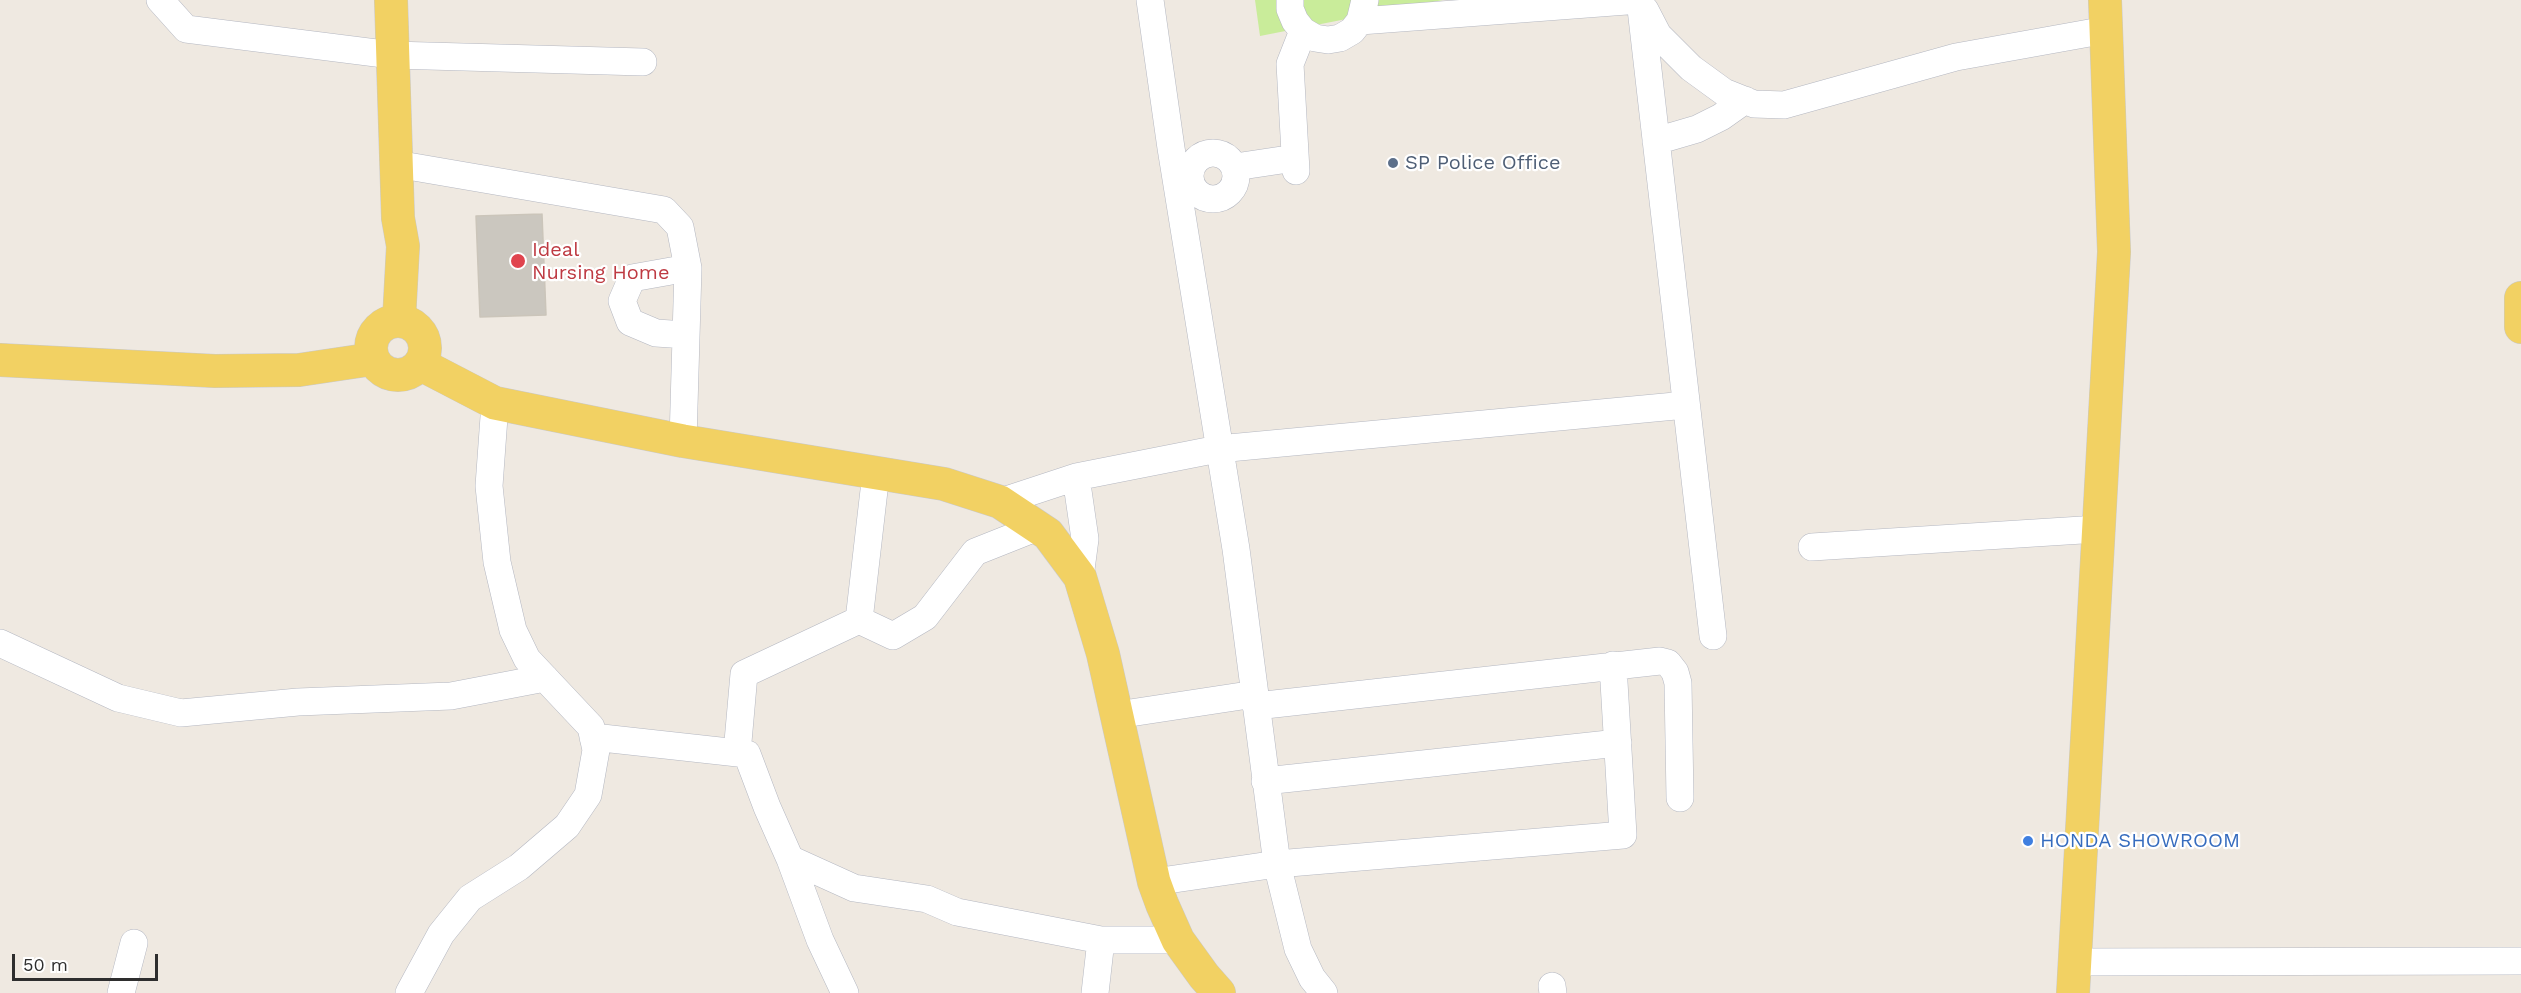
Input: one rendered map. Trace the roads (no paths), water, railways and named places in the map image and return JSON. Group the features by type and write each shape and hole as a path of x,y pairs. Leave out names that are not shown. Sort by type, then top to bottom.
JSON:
{"main road":[{"path":"391,0 398,218 403,246 399,320"},
{"path":"2068,984 2114,252 2106,15"},
{"path":"2521,298 2521,327"},
{"path":"399,320 415,326 423,335 425,353 420,364 405,374 392,375 381,369 373,359 371,347 373,335 387,323 399,320"},
{"path":"0,360 215,371 299,370 373,359"},
{"path":"420,364 495,403 683,441 944,484 1000,502 1048,534 1080,577 1103,654 1155,882 1178,940 1219,993"}],"street":[{"path":"160,0 186,29 392,55 643,62"},
{"path":"1150,0 1182,222 1236,549 1277,864 1298,949 1312,978 1324,993"},
{"path":"1290,0 1290,9 1295,21 1303,31 1315,38 1334,39 1352,32 1363,11 1640,0"},
{"path":"1640,0 1658,35 1691,68 1724,92 1754,104 1784,105 2106,15"},
{"path":"1640,0 1713,636"},
{"path":"1234,167 1295,164 1290,64 1303,31"},
{"path":"1656,141 1697,129 1721,117 1745,100"},
{"path":"1167,122 1202,156"},
{"path":"1216,153 1224,155 1234,167 1236,182 1227,195 1220,198 1205,198 1194,188 1191,182 1192,167 1202,156 1216,153"},
{"path":"396,164 664,210 680,227 688,268 683,441"},
{"path":"1182,222 1205,198"},
{"path":"686,335 656,333 630,322 622,301 632,278 688,268"},
{"path":"409,993 441,934 470,898 519,867 567,826 588,795 596,750 591,727 527,659 513,630 496,562 489,486 495,403"},
{"path":"1000,502 1076,477 1218,449 1686,405"},
{"path":"859,620 876,473"},
{"path":"1076,477 1085,539 1080,577"},
{"path":"859,620 893,636 925,617 975,552 1038,527"},
{"path":"1812,548 2098,529"},
{"path":"737,753 744,674 859,620"},
{"path":"0,643 118,698 181,713 297,702 451,696 545,678"},
{"path":"1117,715 1660,661 1668,663 1675,672 1678,683 1680,798"},
{"path":"1155,882 1277,864 1623,835 1612,665"},
{"path":"593,737 747,754 820,940 845,993"},
{"path":"1265,781 1618,743"},
{"path":"790,859 854,888 927,899 957,912 1101,940 1178,940"},
{"path":"1095,993 1101,940"},
{"path":"121,993 134,943"},
{"path":"2068,984 2521,961"}],"place":[{"name":"SP Police Office","path":"1393,163"},
{"name":"Ideal Nursing Home","path":"518,261"},
{"name":"HONDA SHOWROOM","path":"2028,841"}]}
